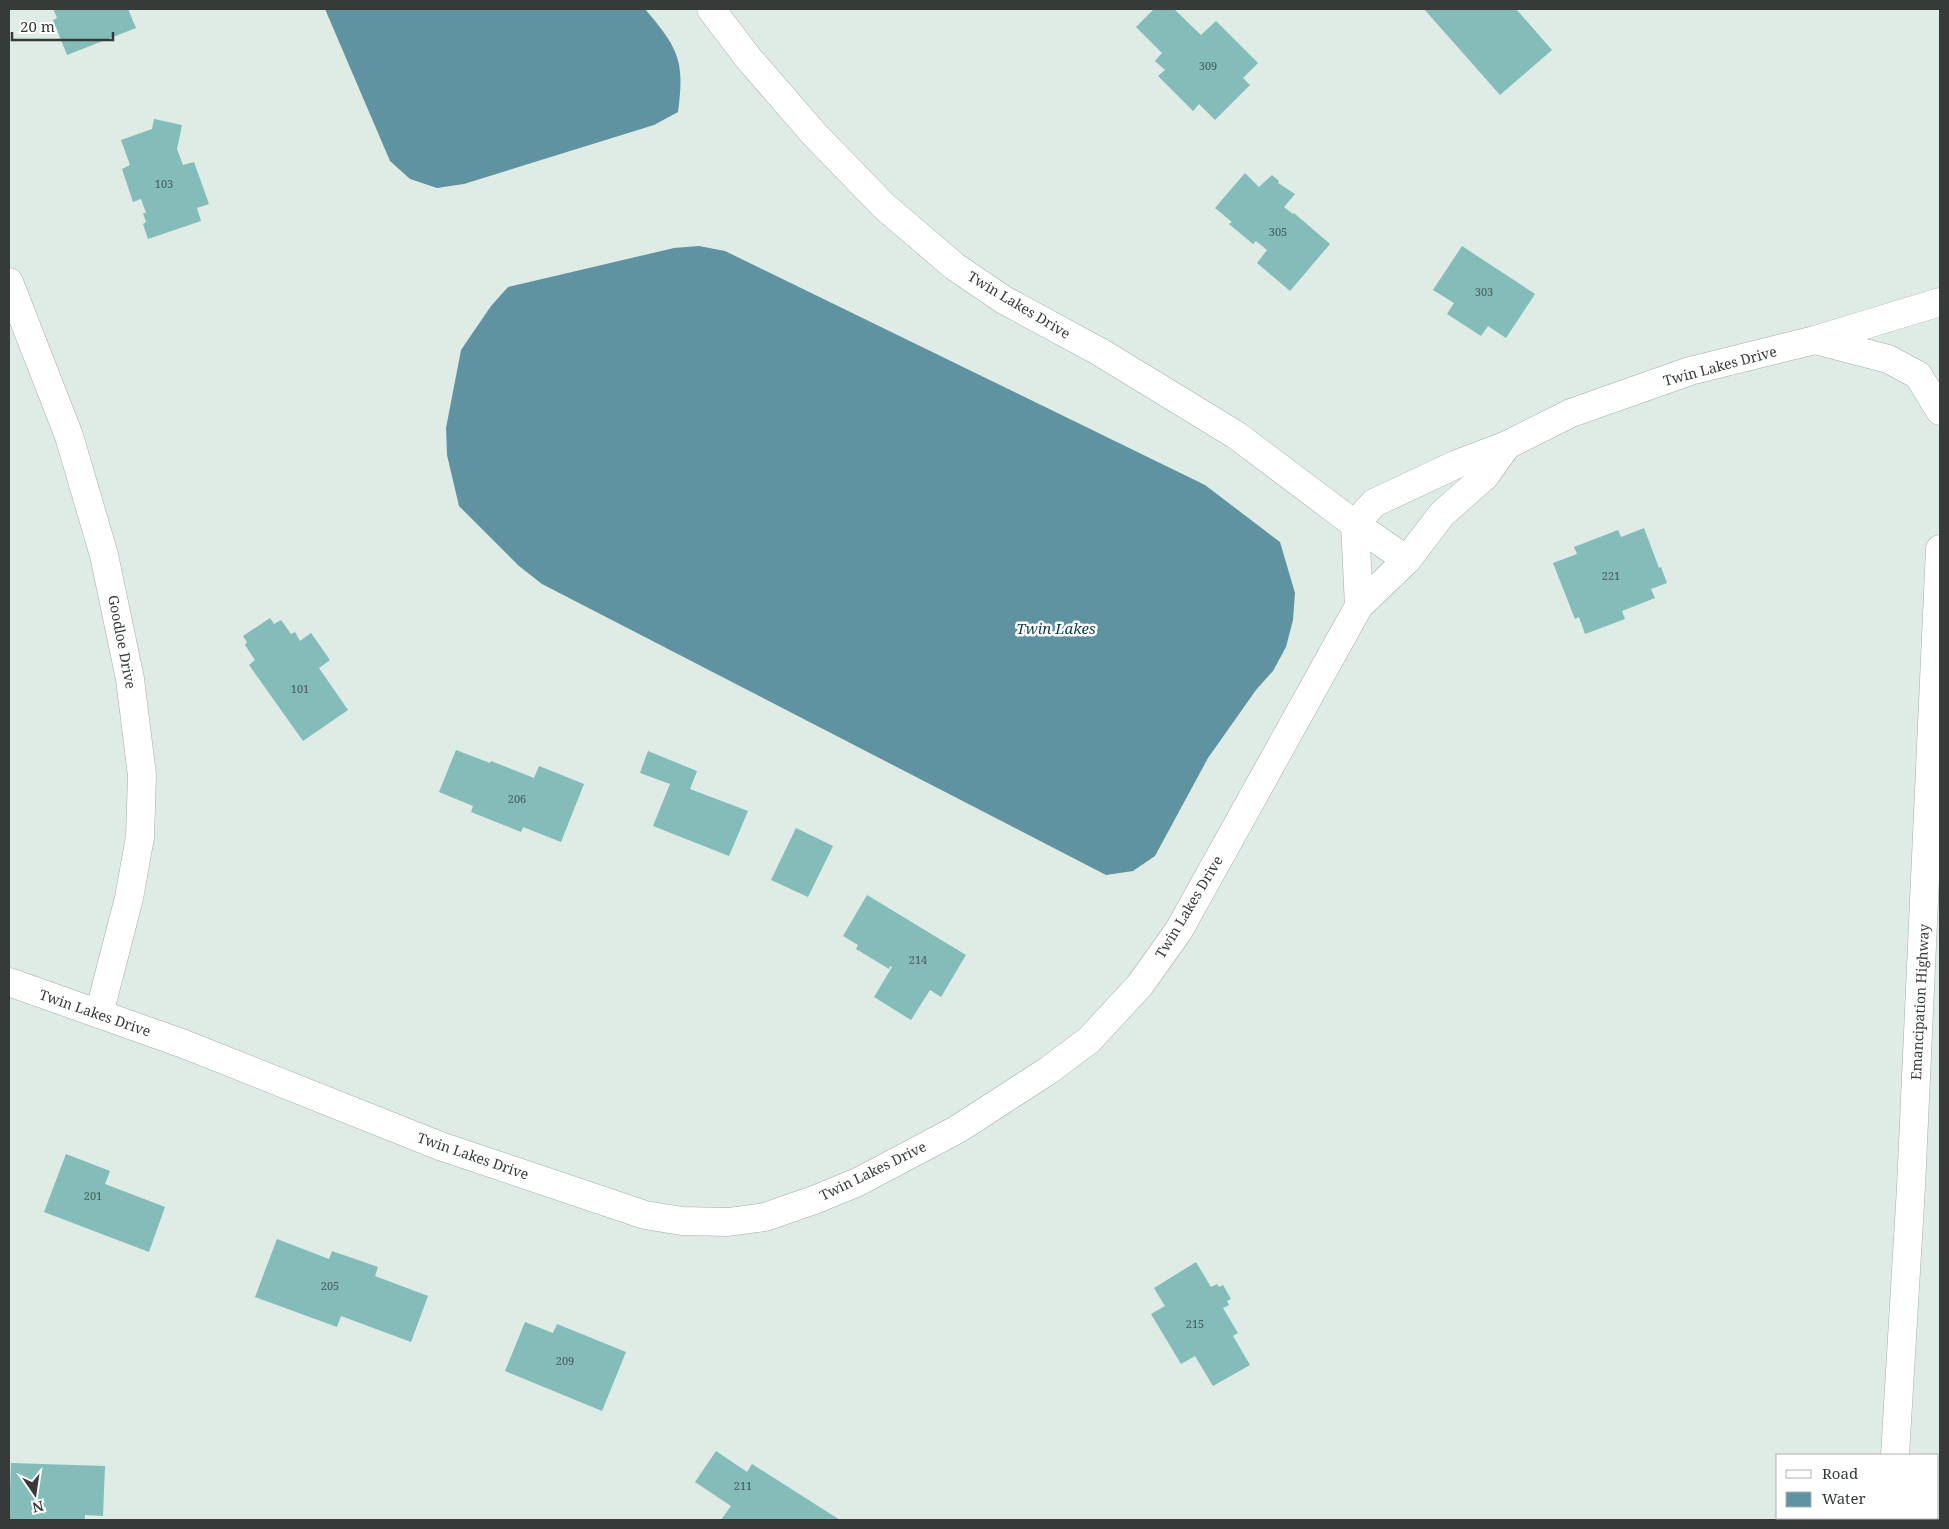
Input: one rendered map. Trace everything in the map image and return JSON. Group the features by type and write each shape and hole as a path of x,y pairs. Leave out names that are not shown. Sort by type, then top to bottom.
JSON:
{"street":[{"name":"Twin Lakes Drive","path":"711,9 749,60 822,142 885,207 954,266 1004,300 1100,352 1236,436 1407,560"},
{"name":"Goodloe Drive","path":"9,282 69,436 104,555 130,679 142,775 140,837 129,898 99,1014"},
{"name":"Twin Lakes Drive","path":"1355,524 1374,503 1457,464 1507,446 1571,413 1681,375 1815,340 1940,302"},
{"path":"1815,340 1888,359 1918,375 1940,411"},
{"name":"Twin Lakes Drive","path":"9,982 184,1044 440,1146 645,1215 682,1221 719,1222 765,1217 814,1200 858,1182 958,1128 1049,1070 1089,1040 1140,985 1178,930 1359,606 1407,560 1442,514 1485,476 1507,446"},
{"path":"1355,524 1359,606"},
{"name":"Emancipation Highway","path":"1895,1454 1911,1187 1940,549"}],"water":[{"path":"325,9 645,9 665,34 676,56 680,79 678,112 654,125 464,184 437,188 410,179 390,161"},
{"name":"Twin Lakes","path":"699,246 725,251 1205,485 1280,542 1295,593 1293,620 1286,647 1273,671 1256,690 1208,758 1155,856 1133,871 1106,875 542,584 519,566 459,506 447,455 446,428 461,350 491,306 508,287 674,248"}],"building":[{"path":"53,9 128,9 136,28 67,55 53,20 57,18"},
{"path":"1154,9 1174,9 1201,35 1216,21 1258,63 1243,78 1250,85 1215,120 1199,104 1193,111 1158,76 1165,70 1155,61 1162,53 1136,27"},
{"path":"1424,9 1516,9 1552,50 1500,95"},
{"path":"154,119 182,125 177,149 183,165 194,162 209,204 197,208 201,221 148,239 143,224 146,222 143,213 146,213 141,199 133,202 122,169 130,165 121,140 152,129"},
{"path":"1245,173 1259,187 1272,175 1279,181 1278,183 1295,194 1284,207 1294,213 1330,244 1290,291 1257,263 1267,250 1256,241 1253,244 1229,224 1232,222 1215,208"},
{"path":"1462,246 1535,294 1506,338 1488,326 1481,336 1447,314 1454,303 1433,290"},
{"path":"1644,528 1659,568 1661,567 1667,583 1651,589 1655,598 1622,611 1625,619 1585,634 1579,617 1575,619 1553,563 1577,554 1574,547 1618,530 1621,537"},
{"path":"270,618 274,624 281,620 291,634 295,632 300,641 311,633 330,660 319,668 348,710 303,741 249,665 255,660 245,645 247,642 243,636"},
{"path":"456,750 534,778 539,766 584,784 561,842 523,827 521,832 471,812 473,806 439,792"},
{"path":"648,751 697,771 690,789 748,811 729,856 653,826 670,784 640,773"},
{"path":"796,828 833,846 808,897 771,880"},
{"path":"867,895 966,955 941,997 930,990 911,1020 874,997 892,967 890,966 889,969 856,949 858,945 843,936"},
{"path":"66,1154 110,1171 105,1184 165,1207 149,1252 44,1212"},
{"path":"277,1239 329,1259 332,1251 378,1267 375,1276 428,1296 411,1342 341,1316 337,1327 255,1297"},
{"path":"1196,1262 1211,1287 1217,1284 1219,1287 1223,1285 1231,1299 1227,1301 1229,1305 1223,1308 1238,1333 1233,1336 1250,1365 1213,1386 1195,1356 1181,1364 1151,1314 1165,1306 1154,1288"},
{"path":"525,1322 553,1333 557,1324 626,1352 602,1411 505,1371"},
{"path":"716,1451 747,1472 752,1464 840,1520 721,1520 731,1506 695,1482"},
{"path":"11,1463 105,1466 103,1516 85,1515 85,1520 9,1520"}]}
